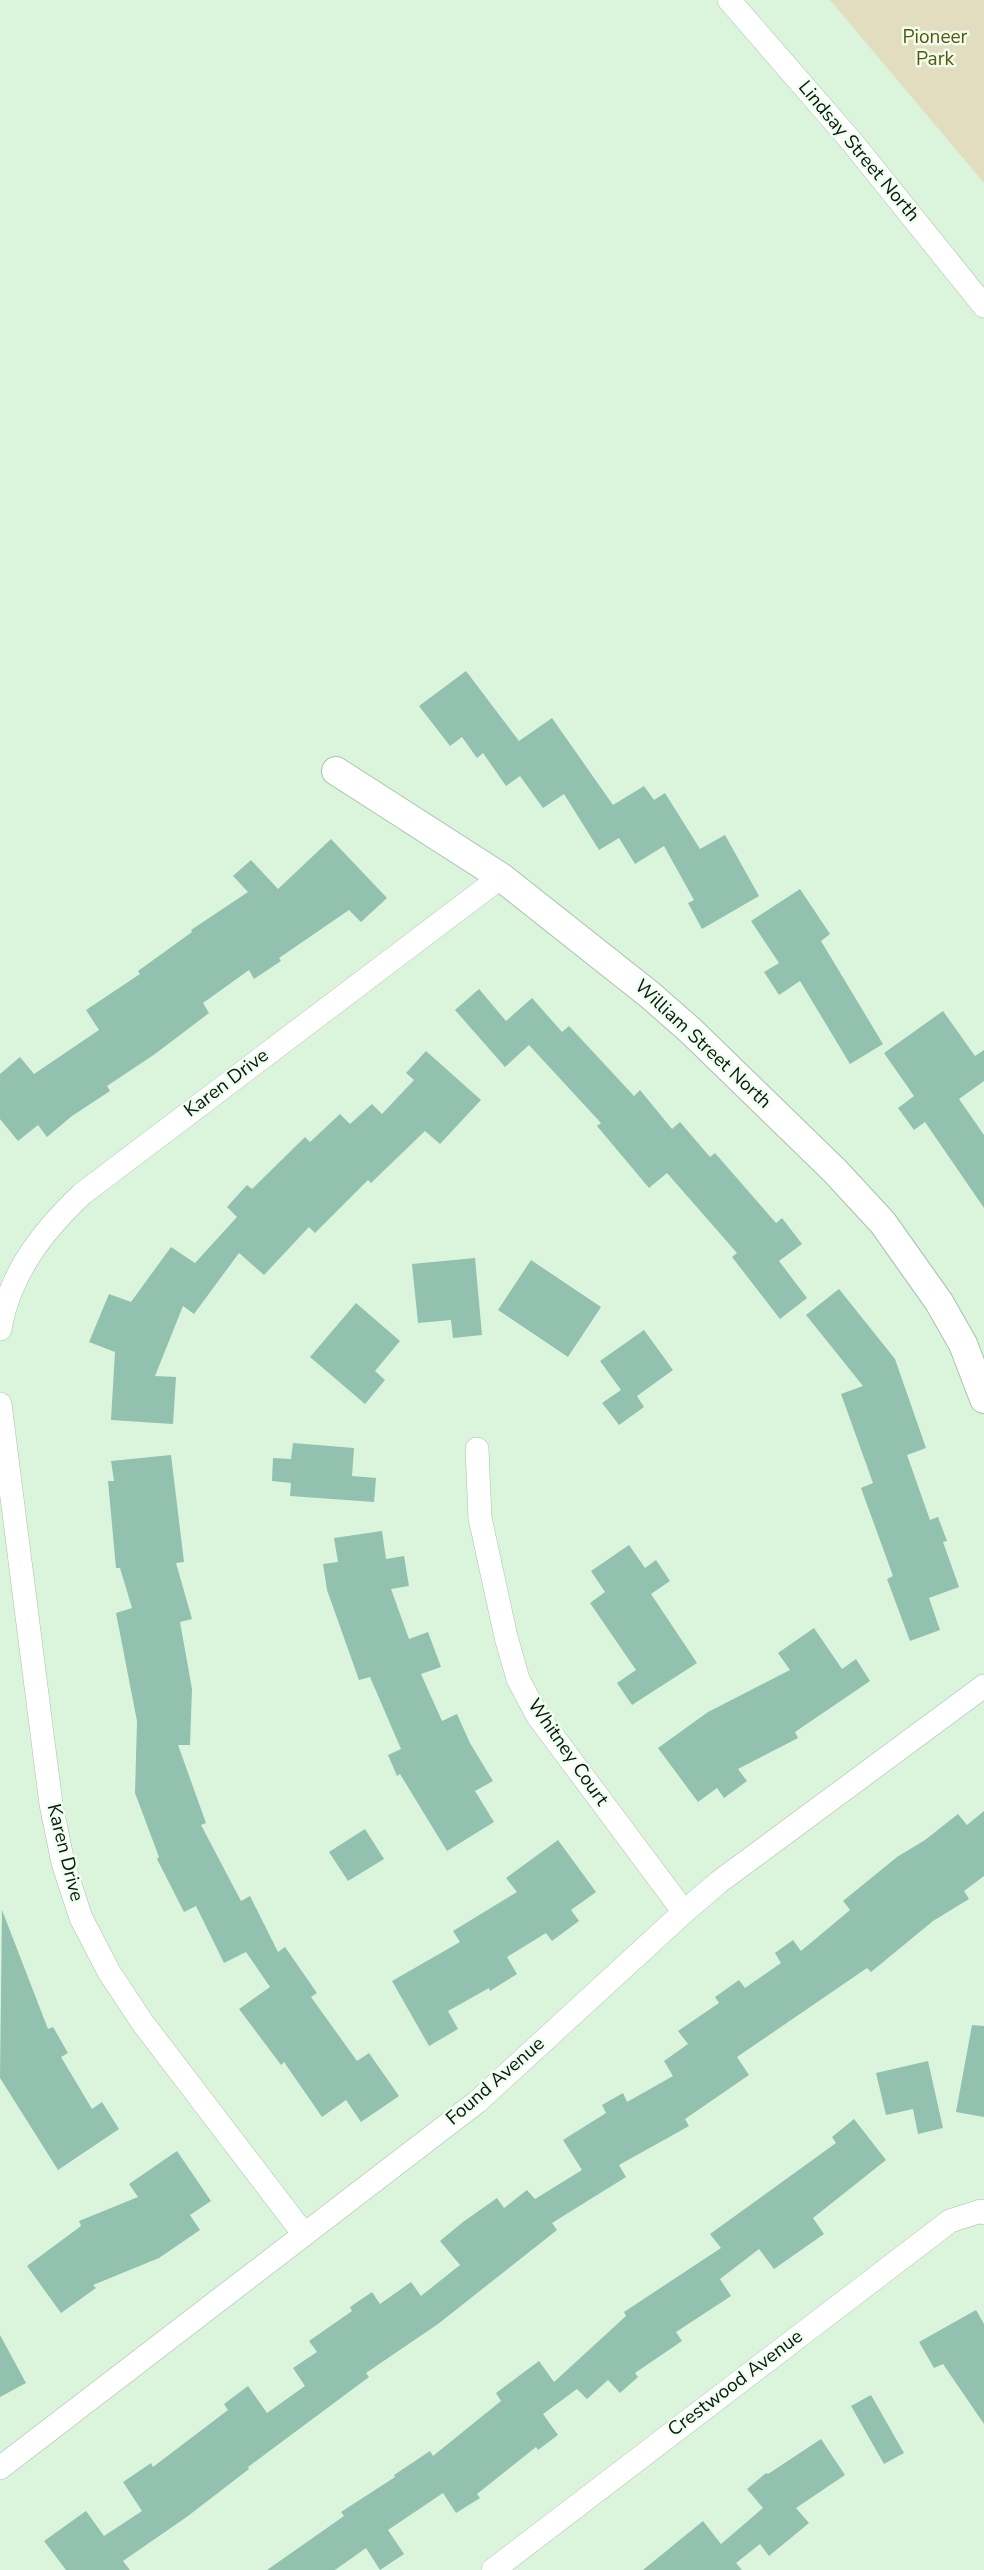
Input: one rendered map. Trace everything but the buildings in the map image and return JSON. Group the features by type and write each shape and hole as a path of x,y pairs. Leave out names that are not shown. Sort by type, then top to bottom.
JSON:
{"street":[{"name":"Lindsay Street North","path":"729,0 852,142 984,306"},
{"name":"William Street North","path":"336,771 502,877 650,995 843,1180 883,1223 939,1301 963,1344 984,1399"},
{"name":"Karen Drive","path":"0,1329 15,1280 31,1251 55,1219 82,1194 502,877"},
{"name":"Karen Drive","path":"0,1405 51,1804 62,1863 81,1918 109,1972 142,2022 303,2234"},
{"name":"Whitney Court","path":"477,1449 480,1518 518,1679 537,1715 684,1912"},
{"name":"Found Avenue","path":"0,2468 477,2102 719,1882 984,1686"},
{"name":"Crestwood Avenue","path":"493,2570 950,2221 981,2211 984,2213"}],"green space":[{"name":"Pioneer Park","path":"830,0 984,0 984,183"}]}
